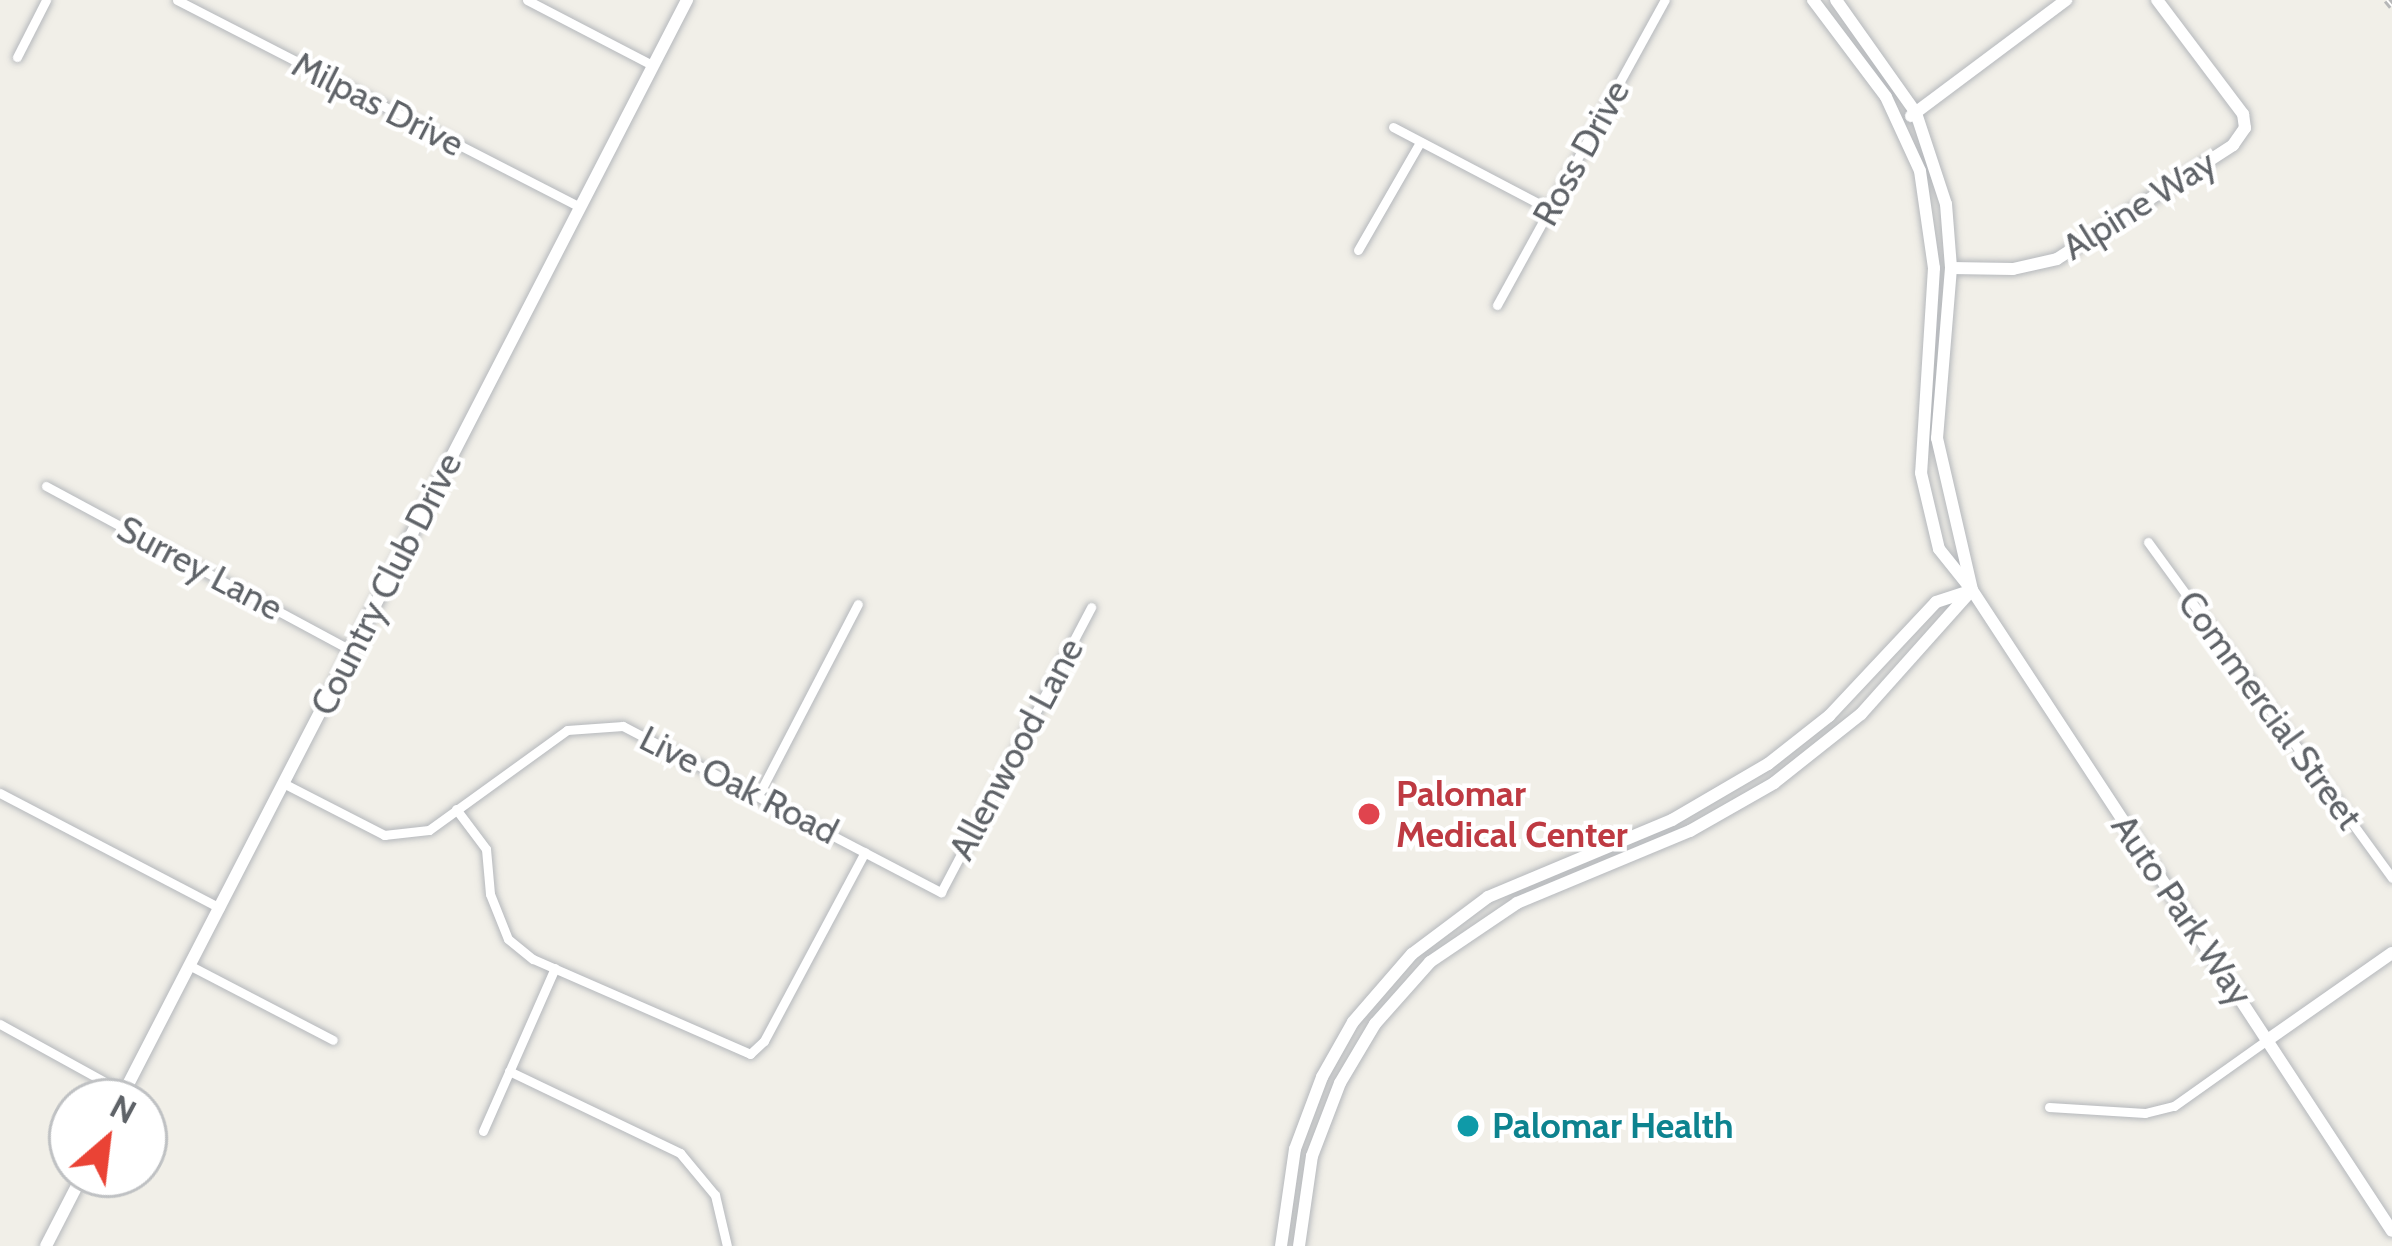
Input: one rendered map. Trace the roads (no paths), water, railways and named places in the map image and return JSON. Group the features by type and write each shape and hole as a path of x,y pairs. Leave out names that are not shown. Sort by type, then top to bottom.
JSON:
{"main road":[{"name":"Country Club Drive","path":"131,1078 687,0"},
{"name":"Auto Park Way","path":"1813,0 1900,123 1932,220 1921,473 1940,550 1972,590 2392,1229"},
{"name":"Auto Park Way","path":"1836,0 1916,112 1946,204 1951,268 1937,437 1972,590"},
{"path":"1900,123 2066,0"},
{"name":"Alpine Way","path":"1951,268 2013,269 2065,256 2233,145 2246,128 2157,0"},
{"path":"1281,1246 1291,1165 1322,1077 1353,1022 1412,954 1488,897 1672,820 1768,764 1829,716 1936,602 1972,590"},
{"path":"1299,1246 1312,1156 1340,1083 1375,1024 1430,962 1517,903 1690,831 1774,783 1861,714 1972,590"},
{"path":"2269,1039 2392,952"},
{"path":"46,1246 71,1198"}],"street":[{"path":"17,57 46,0"},
{"name":"Milpas Drive","path":"177,0 579,207"},
{"path":"527,0 652,65"},
{"name":"Ross Drive","path":"1497,305 1665,0"},
{"path":"1393,127 1550,209"},
{"path":"1358,250 1420,142"},
{"name":"Surrey Lane","path":"46,486 353,650"},
{"name":"Commercial Street","path":"2148,542 2392,878"},
{"path":"759,794 858,604"},
{"name":"Allenwood Lane","path":"940,892 1091,607"},
{"name":"Live Oak Road","path":"283,783 384,835 429,830 586,725 641,732 940,892"},
{"path":"0,794 220,908"},
{"path":"456,809 486,849 490,894 508,939 555,968 749,1054 764,1041 865,852"},
{"path":"189,965 333,1040"},
{"path":"483,1131 555,968"},
{"path":"0,1024 90,1078"},
{"path":"2049,1108 2145,1113 2174,1106 2269,1039"},
{"path":"509,1071 680,1153 715,1195 728,1246"}],"railway":[{"path":"2387,0 2392,6"}],"place":[{"name":"Palomar Medical Center","path":"1369,814"},
{"name":"Palomar Health","path":"1468,1126"}]}
